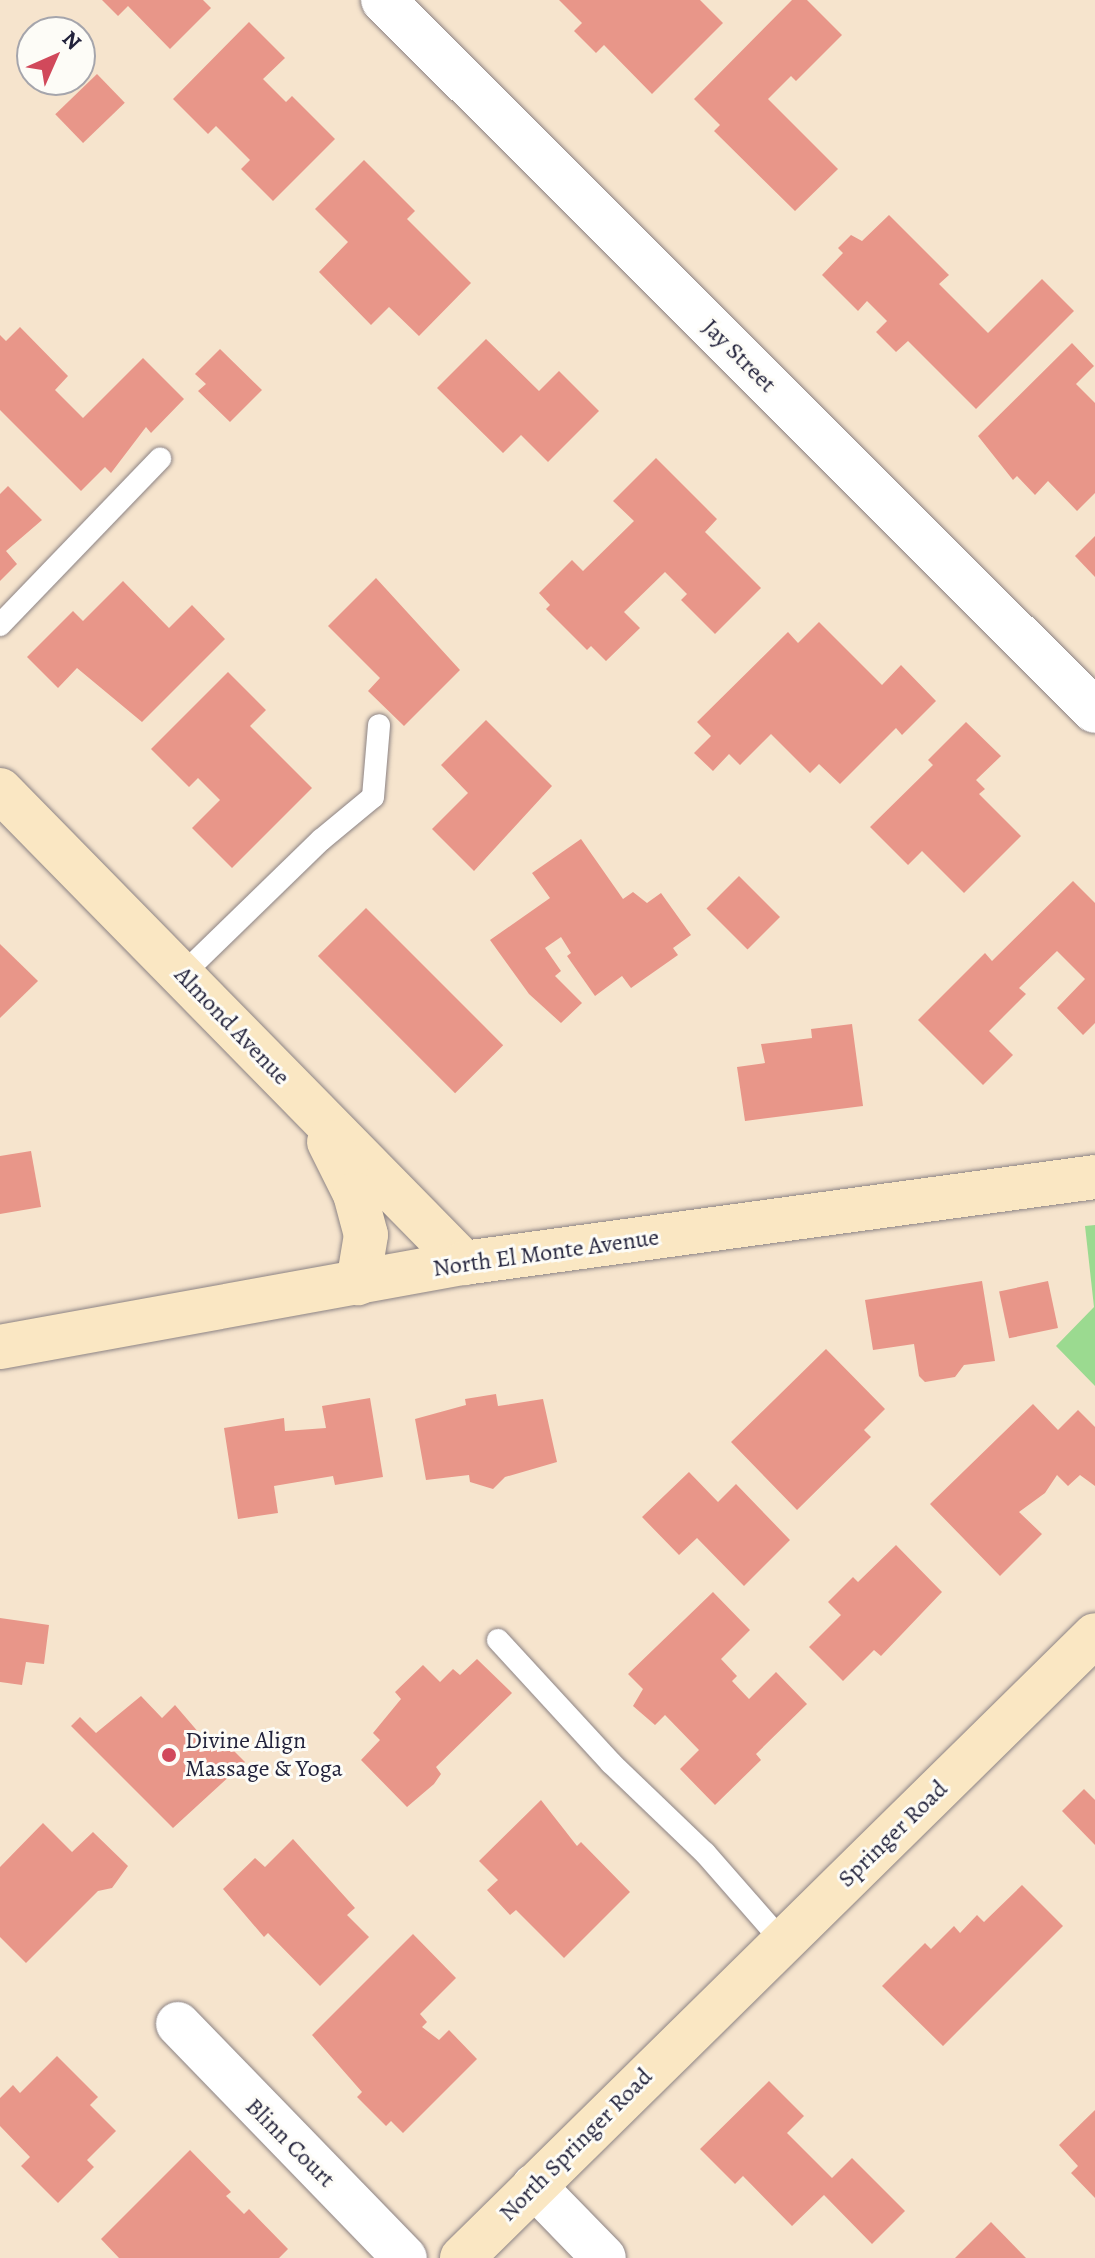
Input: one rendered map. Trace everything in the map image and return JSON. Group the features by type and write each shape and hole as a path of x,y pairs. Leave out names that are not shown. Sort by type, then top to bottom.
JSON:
{"street":[{"name":"Jay Street","path":"383,0 1095,711"},
{"name":"Almond Avenue","path":"0,790 464,1263"},
{"path":"309,1105 362,1216 366,1235 358,1283"},
{"name":"North El Monte Avenue","path":"0,1347 464,1263 1095,1177"},
{"name":"Springer Road","path":"690,2032 1095,1635"},
{"name":"Blinn Court","path":"178,2024 405,2258"},
{"name":"North Springer Road","path":"462,2258 690,2032"},
{"path":"534,2186 604,2258"}],"lane":[{"path":"0,625 160,459"},
{"path":"182,975 321,840 373,797 379,725"},
{"path":"498,1640 611,1763 705,1853 783,1942"}],"green space":[{"path":"1095,1225 1095,1386 1056,1346 1094,1307 1085,1226"}],"building":[{"path":"102,0 203,0 211,8 170,49 128,6 118,16"},
{"path":"559,0 700,0 723,23 652,94 604,45 596,53 574,31 582,23"},
{"path":"792,0 807,0 842,35 796,81 791,76 768,99 838,169 795,211 714,131 720,125 694,99"},
{"path":"249,22 285,58 263,79 286,102 292,96 335,139 273,201 241,169 250,160 216,126 208,134 173,99"},
{"path":"97,74 125,103 83,143 55,114 74,96 96,96"},
{"path":"364,160 415,211 407,219 471,283 419,336 389,307 371,325 319,272 348,242 315,209"},
{"path":"889,215 949,275 939,284 988,333 1042,279 1074,311 976,409 908,341 896,352 876,332 887,321 867,301 858,311 822,275 843,253 838,248 851,235 862,241"},
{"path":"20,327 68,376 55,390 83,418 143,358 184,399 151,433 146,427 111,473 105,467 81,491 0,410 0,335 6,341"},
{"path":"486,339 539,391 559,371 599,411 548,462 521,435 503,453 437,388"},
{"path":"1072,343 1094,366 1076,384 1095,403 1095,493 1077,511 1048,481 1035,495 1017,476 1013,480 978,436"},
{"path":"220,349 262,390 230,422 198,391 206,384 195,374"},
{"path":"656,458 717,519 705,532 761,588 715,634 681,600 687,594 665,572 624,612 640,628 606,661 591,646 587,650 546,609 550,605 539,593 572,560 583,571 634,521 613,501"},
{"path":"8,486 42,520 6,551 17,564 0,581 0,494"},
{"path":"1095,536 1095,577 1075,556"},
{"path":"376,578 460,670 404,726 368,691 380,678 328,626"},
{"path":"123,581 169,628 192,605 225,639 142,722 77,668 58,688 27,657 73,611 83,621"},
{"path":"819,622 882,685 901,665 936,701 902,735 896,728 840,784 819,764 810,773 771,734 740,765 729,754 713,771 694,753 711,736 697,722 788,632 798,643"},
{"path":"228,672 266,710 250,726 312,788 232,868 192,828 220,800 198,778 189,787 151,749"},
{"path":"486,720 552,786 474,871 432,829 468,793 441,765"},
{"path":"966,722 1001,756 976,780 985,789 979,794 1021,836 964,893 922,851 908,865 870,827 933,765 928,760"},
{"path":"581,839 623,899 633,892 647,903 661,893 691,935 673,948 678,955 631,988 622,976 595,996 567,956 571,953 561,937 545,948 561,971 555,976 582,1003 561,1023 529,994 490,940 550,898 532,873"},
{"path":"739,876 780,917 747,950 706,909"},
{"path":"1073,881 1095,903 1095,1023 1083,1035 1057,1008 1085,979 1057,951 1019,988 1026,994 989,1031 1013,1055 983,1085 918,1020 985,953 992,961"},
{"path":"366,908 503,1045 455,1093 318,956"},
{"path":"0,944 38,981 0,1018"},
{"path":"852,1024 863,1106 745,1121 737,1067 765,1063 761,1044 812,1038 811,1029"},
{"path":"31,1151 41,1207 0,1214 0,1156"},
{"path":"982,1281 995,1361 964,1365 955,1377 925,1382 919,1376 914,1344 873,1350 865,1300"},
{"path":"1048,1281 1058,1328 1009,1338 999,1291"},
{"path":"826,1349 885,1409 864,1430 871,1437 797,1510 731,1442"},
{"path":"496,1394 498,1406 543,1399 557,1462 505,1477 493,1489 470,1482 469,1475 426,1480 415,1419 466,1405 465,1399"},
{"path":"370,1398 383,1477 335,1485 333,1476 274,1486 278,1513 238,1519 224,1428 284,1418 285,1431 326,1428 322,1406"},
{"path":"1033,1404 1058,1430 1078,1410 1095,1427 1095,1486 1080,1475 1068,1486 1057,1475 1045,1493 1019,1512 1042,1534 1000,1576 930,1504"},
{"path":"689,1472 718,1502 736,1484 790,1540 744,1586 697,1538 679,1555 642,1517"},
{"path":"896,1545 942,1592 881,1656 874,1650 843,1681 809,1647 841,1615 828,1602 853,1577 858,1582"},
{"path":"713,1592 750,1630 721,1659 737,1676 732,1681 749,1699 776,1672 807,1704 756,1754 761,1760 715,1805 680,1769 699,1750 665,1715 655,1725 633,1706 643,1689 628,1674"},
{"path":"0,1618 49,1625 44,1664 26,1662 22,1685 0,1682"},
{"path":"477,1659 512,1693 436,1767 441,1774 434,1784 407,1807 361,1760 380,1740 373,1733 401,1699 395,1692 423,1665 440,1682 453,1669 460,1675"},
{"name":"Divine Align Massage & Yoga","path":"141,1696 162,1718 175,1705 212,1748 221,1738 245,1762 173,1828 71,1726 80,1717 96,1733"},
{"path":"1084,1789 1095,1800 1095,1845 1062,1811"},
{"path":"541,1800 577,1846 581,1842 630,1892 564,1958 516,1910 510,1915 487,1890 498,1880 479,1861"},
{"path":"43,1823 72,1852 93,1832 128,1866 112,1888 98,1891 26,1963 0,1937 0,1867"},
{"path":"293,1839 355,1908 347,1915 369,1937 320,1986 268,1933 264,1937 223,1889 255,1858 265,1867"},
{"path":"1022,1885 1063,1926 943,2046 882,1986 925,1943 931,1949 954,1926 960,1933 977,1915 984,1922"},
{"path":"413,1934 456,1978 420,2014 427,2022 422,2027 439,2040 449,2030 477,2059 403,2133 391,2121 386,2126 357,2097 362,2092 312,2035"},
{"path":"57,2056 98,2097 90,2105 116,2131 87,2160 94,2167 58,2203 21,2166 30,2157 0,2126 0,2098 13,2085 20,2093"},
{"path":"769,2081 804,2116 787,2133 832,2178 852,2158 905,2211 872,2244 824,2195 792,2226 743,2176 735,2184 700,2149"},
{"path":"1095,2110 1095,2198 1071,2173 1078,2166 1059,2145"},
{"path":"190,2150 231,2192 226,2196 244,2214 249,2209 288,2249 279,2258 119,2258 101,2239"},
{"path":"991,2222 1026,2258 955,2258"}],"place":[{"name":"Divine Align Massage & Yoga","path":"169,1755"}]}
